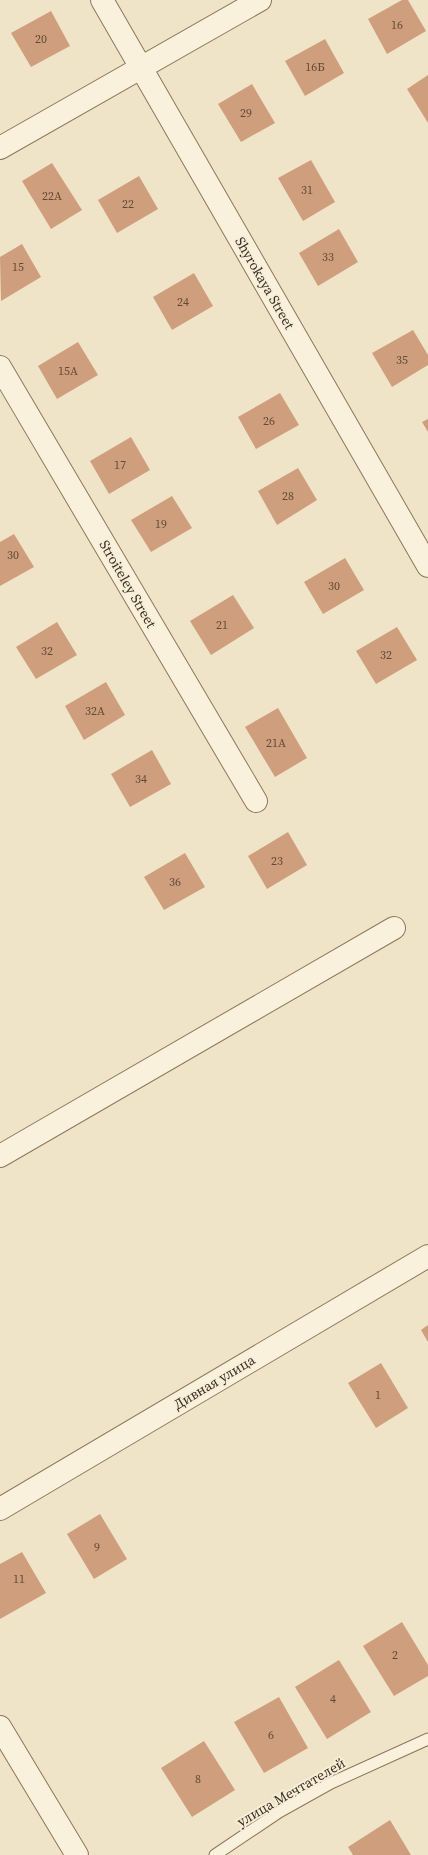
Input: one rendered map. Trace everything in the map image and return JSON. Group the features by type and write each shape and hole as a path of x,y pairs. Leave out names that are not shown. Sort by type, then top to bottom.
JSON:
{"street":[{"name":"Shyrokaya Street","path":"102,0 428,566"},
{"path":"0,148 260,0"},
{"name":"Stroiteley Street","path":"0,367 256,801"},
{"path":"0,1156 394,928"},
{"name":"Дивная улица","path":"0,1509 428,1256"},
{"path":"0,1727 77,1855"}],"lane":[{"name":"улица Мечтателей","path":"215,1855 279,1812 330,1783 428,1739"}],"building":[{"path":"402,0 408,0 426,31 387,54 368,19"},
{"path":"51,11 70,46 31,67 11,33"},
{"path":"325,39 344,73 305,96 285,61"},
{"path":"428,75 428,123 407,89"},
{"path":"252,84 275,123 241,142 218,104"},
{"path":"311,160 335,202 303,221 278,178"},
{"path":"52,163 82,210 51,229 22,181"},
{"path":"139,176 158,209 117,233 98,200"},
{"path":"339,229 358,262 318,286 299,253"},
{"path":"22,244 41,277 1,301 0,257"},
{"path":"194,273 213,306 172,330 153,297"},
{"path":"413,330 428,355 428,365 392,387 372,353"},
{"path":"78,342 98,375 57,399 38,366"},
{"path":"280,393 299,425 256,449 238,417"},
{"path":"428,419 428,432 422,422"},
{"path":"131,437 150,470 109,494 90,461"},
{"path":"298,468 317,500 277,525 258,491"},
{"path":"172,496 192,528 151,552 131,520"},
{"path":"14,534 34,567 0,586 0,542"},
{"path":"345,558 364,590 323,614 304,582"},
{"path":"233,595 254,628 211,655 190,621"},
{"path":"57,622 77,655 36,679 16,647"},
{"path":"397,627 417,660 376,684 356,651"},
{"path":"106,682 125,715 84,740 65,706"},
{"path":"278,708 307,758 275,777 245,727"},
{"path":"152,750 171,784 130,807 111,774"},
{"path":"288,832 307,865 267,889 248,856"},
{"path":"185,853 205,887 164,910 144,877"},
{"path":"428,1325 428,1342 421,1330"},
{"path":"381,1363 408,1408 376,1428 348,1383"},
{"path":"100,1514 127,1559 94,1579 67,1534"},
{"path":"22,1552 46,1593 0,1619 0,1564"},
{"path":"402,1622 428,1665 428,1676 394,1696 363,1646"},
{"path":"339,1660 371,1712 327,1739 295,1687"},
{"path":"279,1697 308,1748 264,1773 234,1722"},
{"path":"204,1741 235,1790 192,1817 161,1768"},
{"path":"390,1820 411,1855 353,1855 348,1847"}]}
